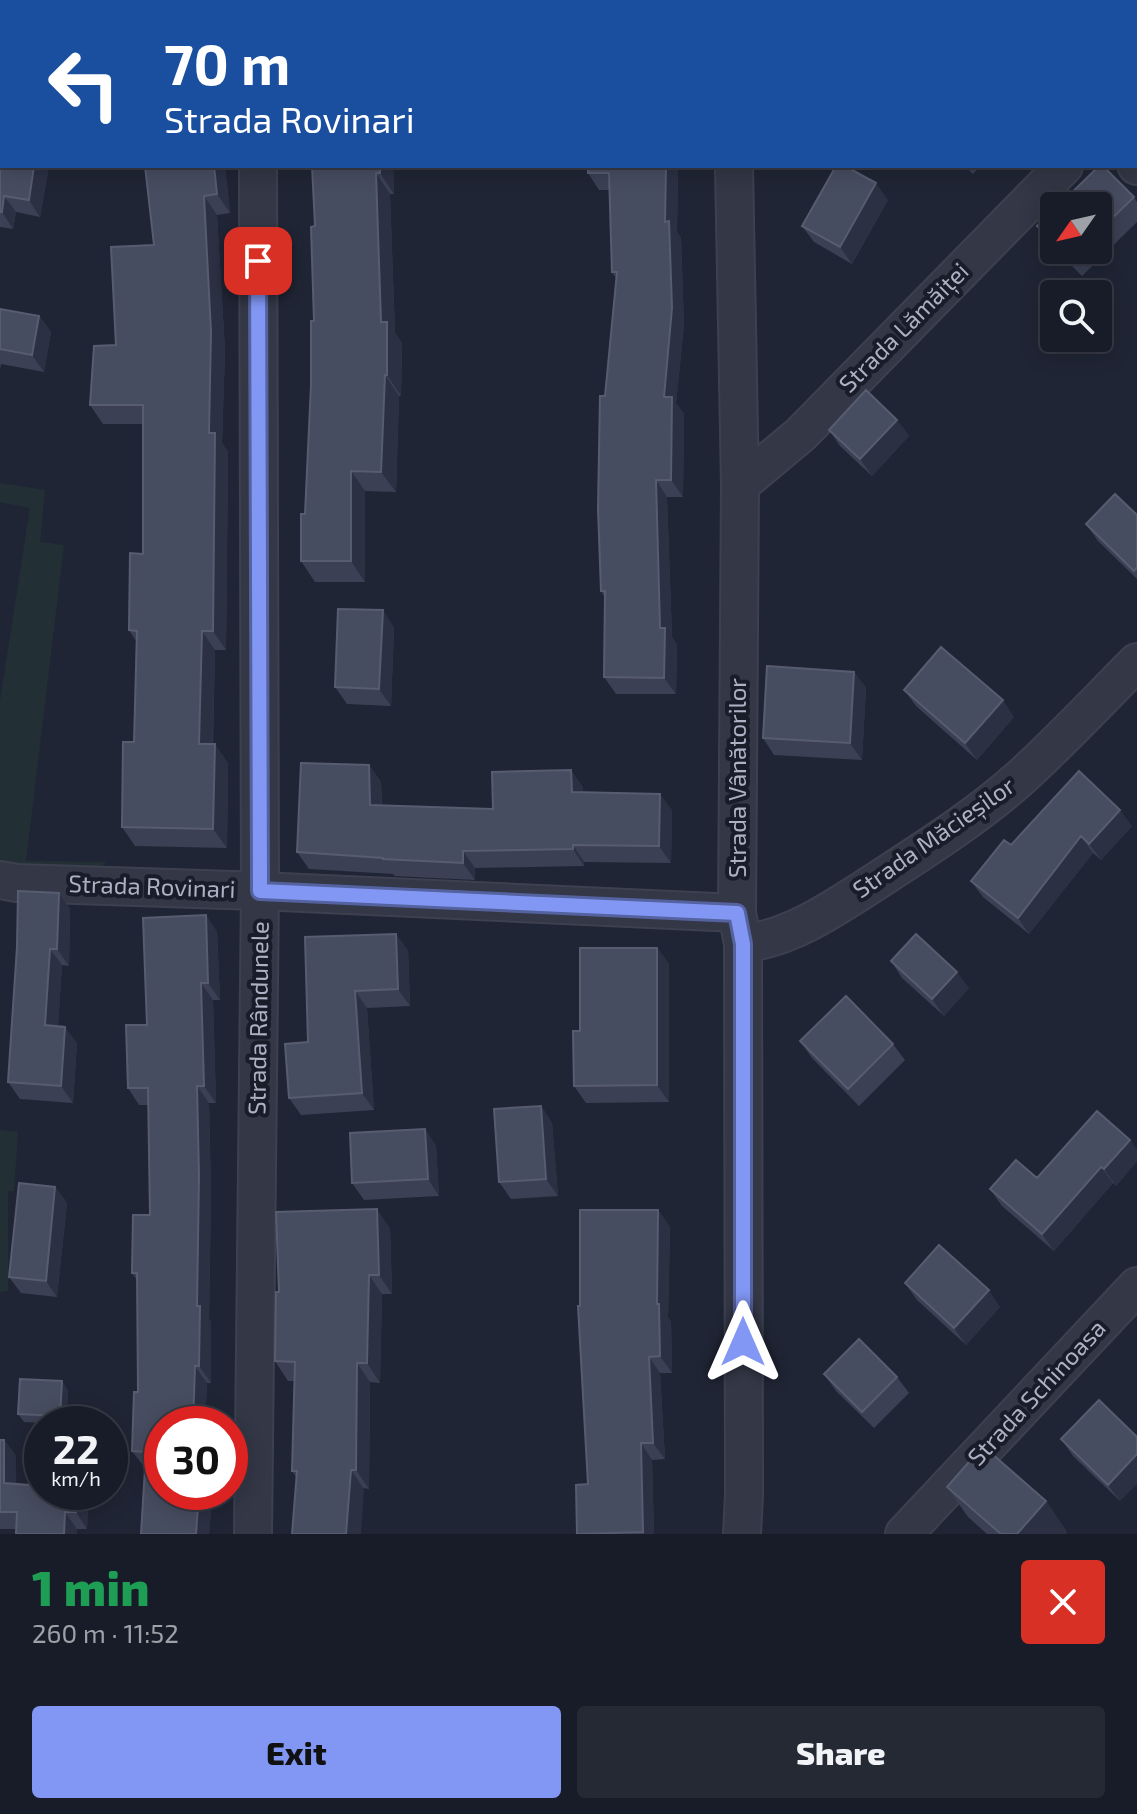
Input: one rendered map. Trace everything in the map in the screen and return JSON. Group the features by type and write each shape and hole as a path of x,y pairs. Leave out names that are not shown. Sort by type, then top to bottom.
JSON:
{"street":[{"name":"Strada Rândunele","path":"253,1534 260,891 258,168"},
{"name":"Strada Vânătorilor","path":"734,168 740,485 742,1534"},
{"name":"Strada Lămăiței","path":"740,485 801,434 1062,168"},
{"name":"Strada Măcieșilor","path":"740,929 764,941 802,926 832,910 948,833 1019,779 1137,662"},
{"name":"Strada Rovinari","path":"0,880 260,891 740,929"},
{"name":"Strada Schinoasa","path":"904,1534 1137,1286"}],"shaded area":[{"path":"0,483 45,490 40,542 64,545 26,861 106,862 98,872 22,870 0,860 0,701 30,508 0,502"},
{"path":"0,1130 18,1132 14,1191 8,1191 8,1291 0,1292"}],"building":[{"path":"0,168 34,168 29,200 4,196 0,212"},
{"path":"145,168 214,168 217,194 204,196 211,332 209,433 215,433 213,631 202,631 199,744 215,744 213,829 122,827 123,742 134,742 137,631 129,630 130,553 143,554 143,405 90,405 94,346 116,345 111,247 154,245"},
{"path":"312,168 380,168 380,173 376,173 381,322 387,322 381,472 351,471 351,561 301,561 301,514 305,514 311,385 311,321 314,321 311,227 315,226"},
{"path":"588,168 666,168 665,222 669,221 672,308 664,397 672,397 671,480 656,480 660,628 665,628 664,678 604,677 605,591 601,591 598,509 600,396 605,396 617,272 612,272 609,173 588,173"},
{"path":"835,168 849,168 876,183 840,247 802,226"},
{"path":"1097,168 1105,168 1134,197 1112,218 1112,192 1072,192"},
{"path":"0,309 39,316 32,355 0,349"},
{"path":"866,390 897,420 860,459 829,430"},
{"path":"1115,494 1137,515 1137,568 1134,571 1086,524"},
{"path":"338,609 383,610 379,689 335,687"},
{"path":"941,647 1003,700 965,743 904,690"},
{"path":"767,666 854,672 850,743 763,738"},
{"path":"301,763 369,765 370,805 493,809 492,772 571,770 572,792 660,794 659,846 573,845 573,849 463,851 463,863 297,852"},
{"path":"1079,771 1120,810 1089,844 1081,836 1018,918 971,881 1004,840 1011,845"},
{"path":"18,891 59,893 57,949 50,949 45,1025 65,1027 61,1086 8,1082"},
{"path":"206,915 208,983 201,983 204,1086 197,1086 197,1306 200,1306 199,1366 195,1366 194,1406 144,1406 144,1452 132,1451 134,1392 138,1392 137,1273 132,1273 133,1215 150,1215 148,1088 128,1088 126,1025 147,1025 143,918"},
{"path":"396,934 398,989 355,991 362,1093 289,1098 285,1044 308,1042 305,937"},
{"path":"916,934 957,972 932,999 891,961"},
{"path":"580,948 657,948 657,1085 574,1086 573,1031 580,1031"},
{"path":"846,996 893,1044 848,1089 800,1041"},
{"path":"541,1106 546,1179 499,1182 494,1109"},
{"path":"1097,1111 1130,1140 1104,1169 1101,1167 1042,1234 990,1189 1016,1160 1037,1178"},
{"path":"425,1129 428,1179 352,1183 350,1133"},
{"path":"19,1183 55,1187 46,1281 9,1277"},
{"path":"377,1209 379,1275 369,1275 367,1363 357,1363 356,1470 351,1470 346,1534 292,1534 297,1471 292,1471 295,1362 275,1361 276,1292 279,1292 276,1212"},
{"path":"580,1210 658,1210 660,1356 649,1357 653,1443 641,1443 643,1532 577,1534 576,1485 588,1484 578,1306"},
{"path":"939,1245 989,1290 954,1328 905,1283"},
{"path":"859,1339 897,1377 862,1412 824,1374"},
{"path":"20,1379 62,1381 61,1406 24,1406 24,1414 18,1414"},
{"path":"1099,1400 1137,1437 1137,1454 1108,1485 1061,1439"},
{"path":"0,1440 4,1440 4,1483 24,1485 24,1510 76,1510 65,1512 64,1534 16,1534 17,1512 0,1512"},
{"path":"983,1446 1046,1501 1017,1534 1001,1534 947,1487"},
{"path":"144,1485 144,1510 198,1510 196,1534 141,1534"}],"route":[{"path":"258,261 260,891 737,913 743,944 743,1342"}]}
